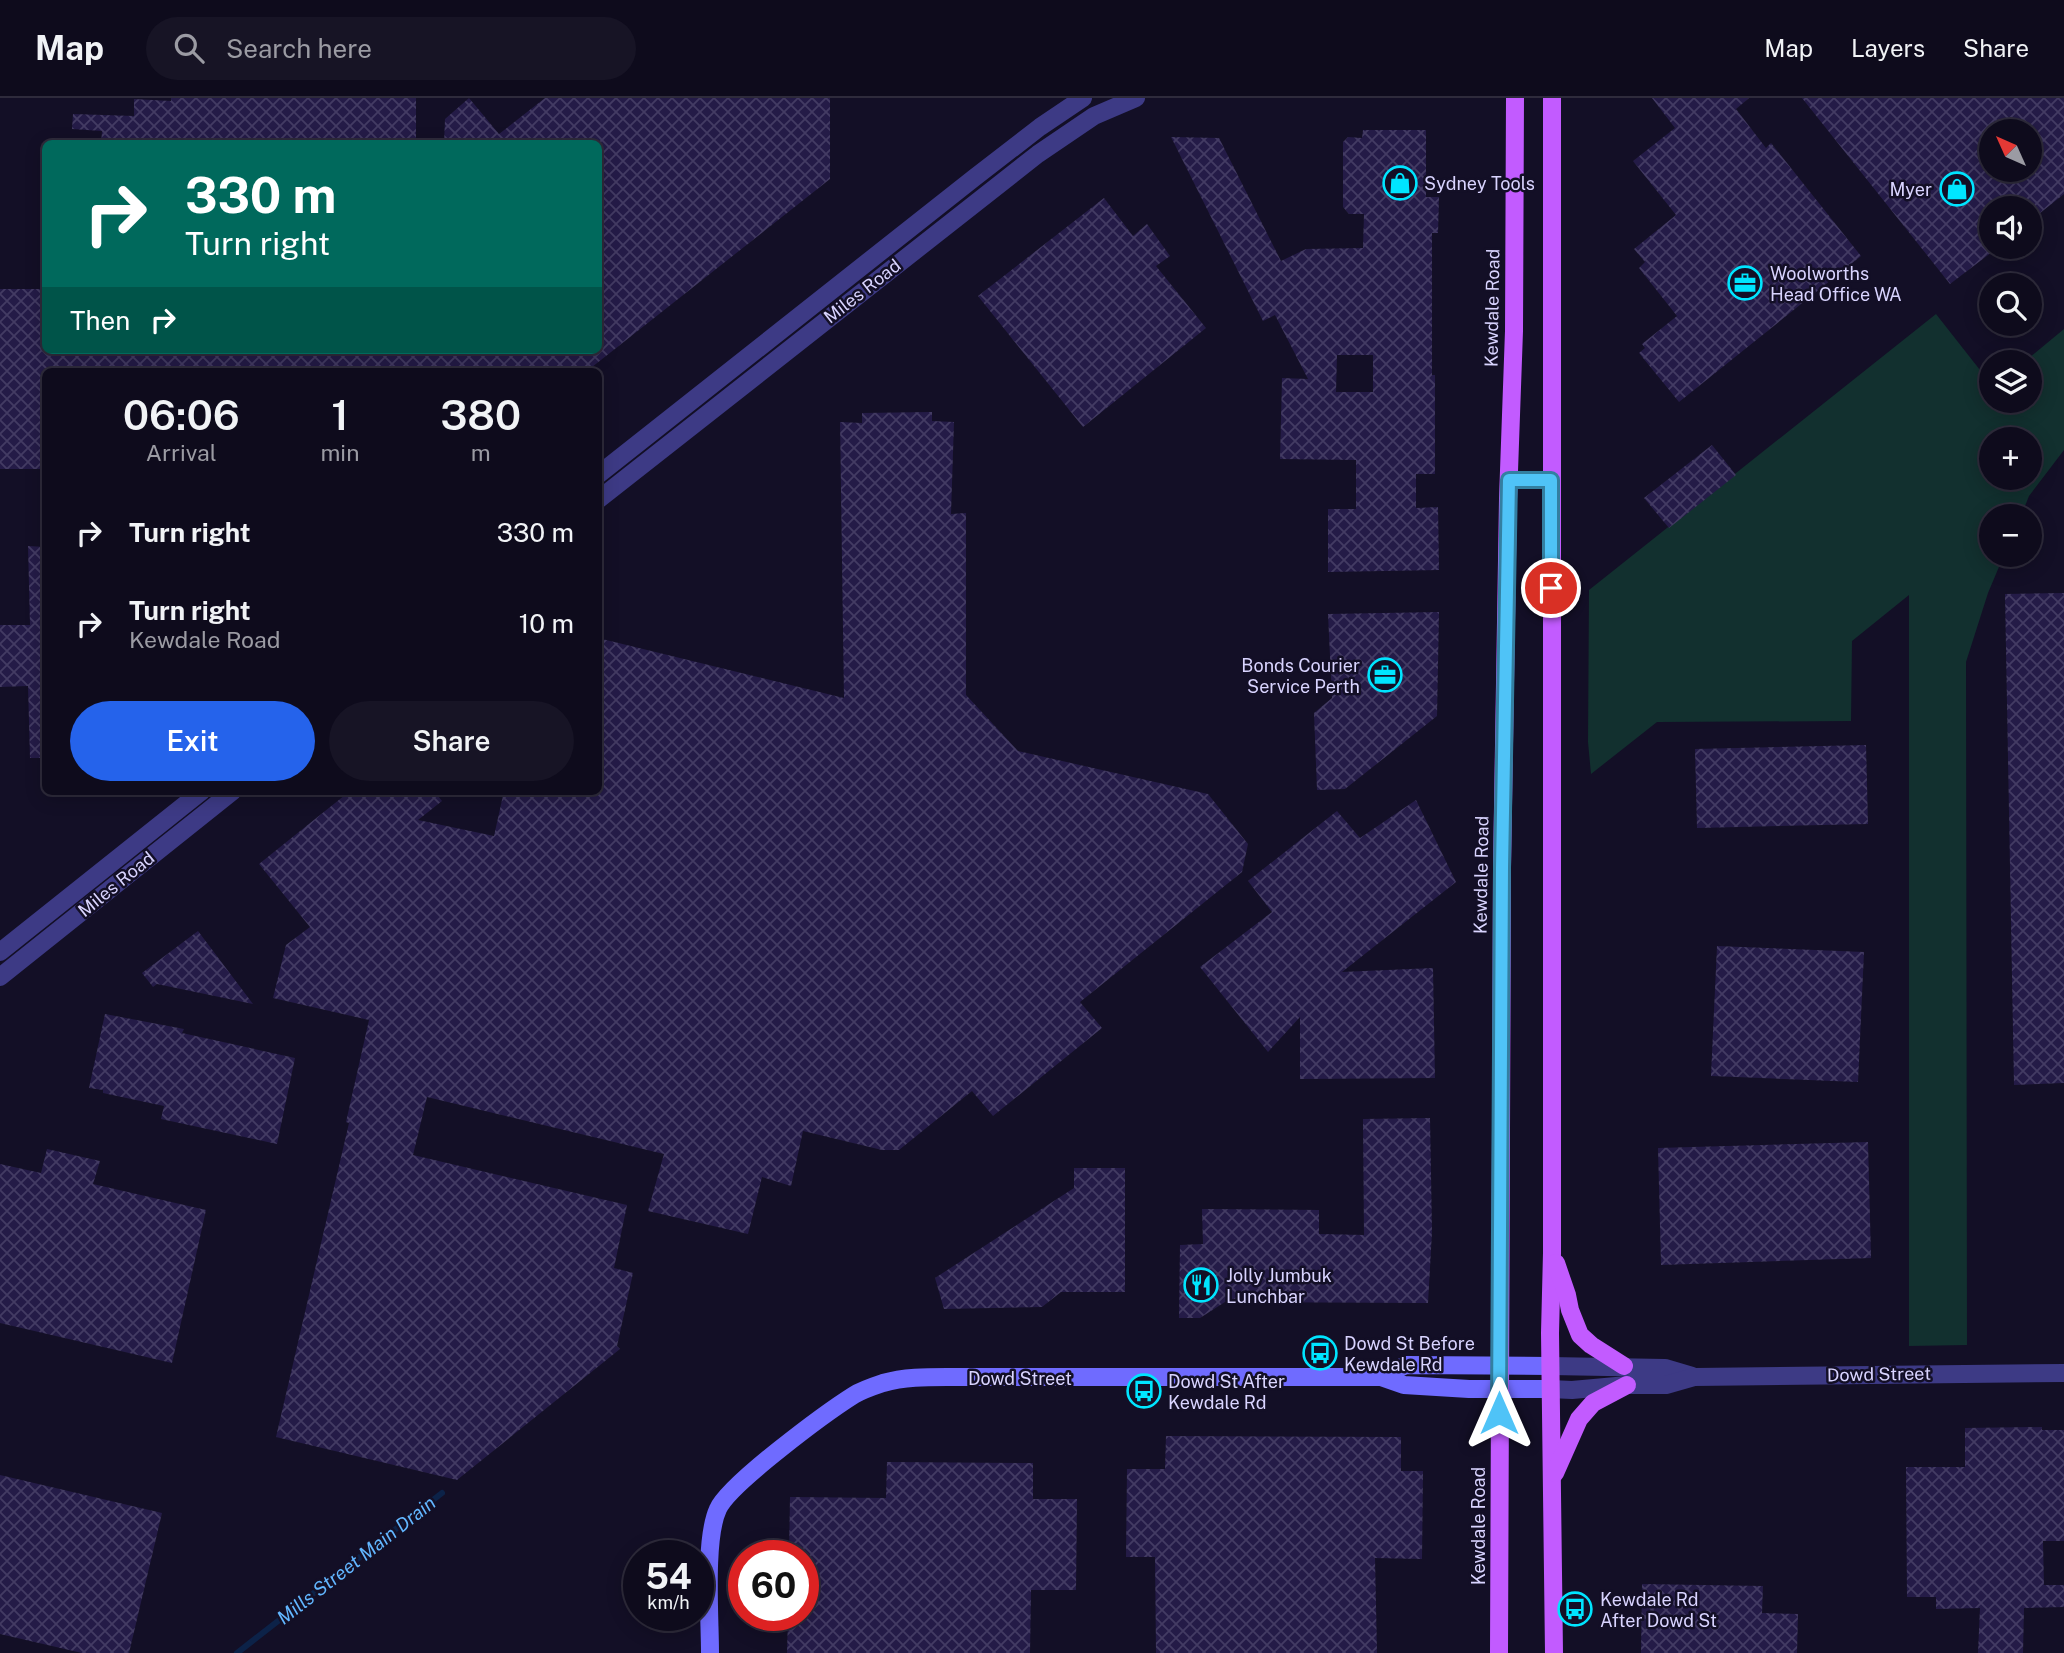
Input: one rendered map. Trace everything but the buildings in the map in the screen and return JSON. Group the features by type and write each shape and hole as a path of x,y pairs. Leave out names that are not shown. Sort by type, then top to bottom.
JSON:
{"main road":[{"name":"Kewdale Road","path":"1499,1653 1502,882 1514,331 1515,98"},
{"path":"1552,98 1550,1389 1553,1653"},
{"path":"1509,480 1551,480"},
{"path":"1552,1253 1580,1335 1624,1366"},
{"name":"Dowd Street","path":"1381,1377 1406,1365 1550,1366"},
{"name":"Dowd Street","path":"710,1653 710,1548 713,1521 718,1507 726,1496 766,1461 855,1394 885,1383 913,1378 947,1377 1381,1377 1404,1385 1469,1389 1550,1389"},
{"path":"1552,1481 1579,1419 1593,1403 1627,1385"}],"street":[{"name":"Miles Road","path":"602,472 974,178 1083,98"},
{"name":"Miles Road","path":"602,497 1038,154 1094,116 1136,98"},
{"name":"Miles Road","path":"0,952 197,795"},
{"name":"Miles Road","path":"0,977 228,795"},
{"name":"Dowd Street","path":"1550,1366 1665,1368 1694,1377"},
{"name":"Dowd Street","path":"1550,1389 1572,1391 1627,1385 1666,1385 1694,1377 2064,1373"}],"green space":[{"path":"1936,314 1979,369 1979,413 2042,413 2042,350 2039,350 2064,329 2064,450 2042,479 2042,427 1979,427 1979,490 2034,490 2026,504 1979,504 1979,567 1999,567 1966,662 1967,1345 1909,1346 1909,595 1852,641 1851,721 1657,722 1591,774 1588,742 1589,590"}],"waterway":[{"name":"Mills Street Main Drain","path":"237,1653 442,1493"}],"place":[{"name":"Sydney Tools","path":"1400,183"},
{"name":"Myer","path":"1957,189"},
{"name":"Woolworths Head Office WA","path":"1745,283"},
{"name":"Bonds Courier Service Perth","path":"1385,675"},
{"name":"Jolly Jumbuk Lunchbar","path":"1201,1285"},
{"name":"Dowd St Before Kewdale Rd","path":"1320,1353"},
{"name":"Dowd St After Kewdale Rd","path":"1144,1391"},
{"name":"Kewdale Rd After Dowd St","path":"1575,1609"}],"route":[{"path":"1499,1413 1502,868 1509,480 1551,480 1551,588"}]}
